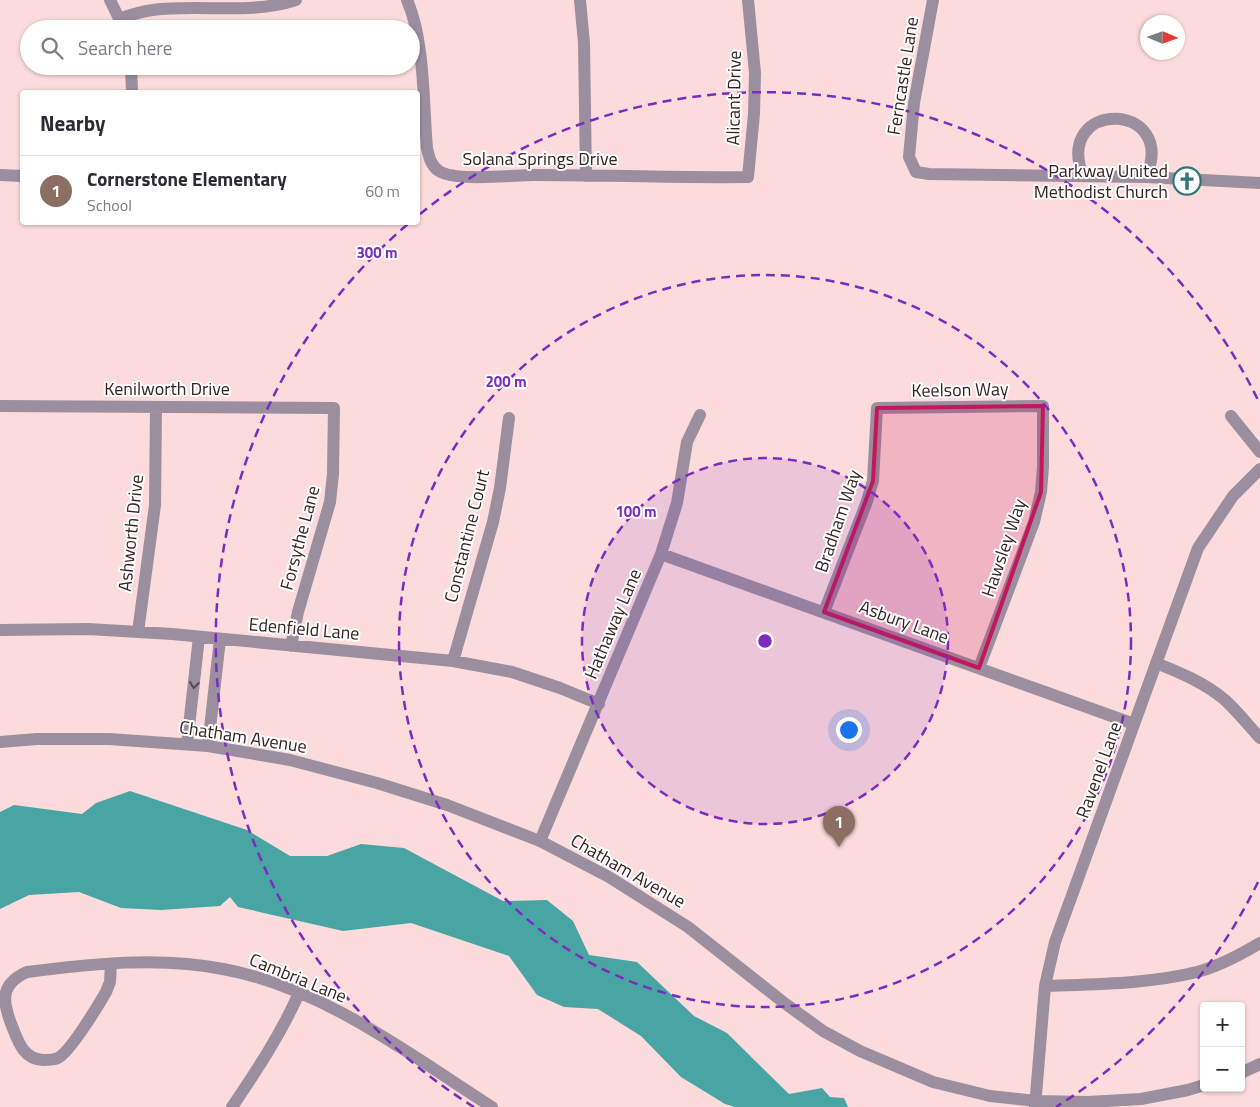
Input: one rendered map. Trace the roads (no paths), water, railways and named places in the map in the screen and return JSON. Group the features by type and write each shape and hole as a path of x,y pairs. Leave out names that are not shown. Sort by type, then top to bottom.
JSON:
{"street":[{"path":"110,0 120,20"},
{"path":"131,20 152,10 248,8 273,6 296,0"},
{"name":"Solana Springs Drive","path":"407,0 413,20"},
{"path":"580,0 584,43 586,176"},
{"name":"Alicant Drive","path":"728,177 748,177 754,114 755,73 748,0"},
{"name":"Ferncastle Lane","path":"933,0 914,103 909,157 916,172 929,174 1084,176"},
{"name":"Solana Springs Drive","path":"420,60 427,148 431,162 439,171 451,175 467,176 728,177"},
{"path":"131,75 132,90"},
{"path":"1146,177 1152,163 1152,148 1146,135 1136,124 1123,118 1108,118 1095,124 1084,134 1078,147 1078,162 1084,176 1260,183"},
{"path":"0,176 20,176"},
{"name":"Kenilworth Drive","path":"0,406 334,408"},
{"name":"Keelson Way","path":"877,408 1043,406"},
{"name":"Hawsley Way","path":"980,668 1034,522 1041,492 1043,467 1043,406"},
{"name":"Ashworth Drive","path":"138,632 155,505 156,407"},
{"name":"Forsythe Lane","path":"291,646 298,612 330,502 333,474 334,408"},
{"name":"Bradham Way","path":"824,612 866,504 873,481 877,408"},
{"name":"Hathaway Lane","path":"540,840 662,554 677,503 687,442 700,414"},
{"path":"1232,416 1260,452"},
{"name":"Constantine Court","path":"453,661 493,522 500,488 509,418"},
{"name":"Ravenel Lane","path":"1035,1104 1045,986 1055,942 1198,548 1233,496 1260,469"},
{"name":"Asbury Lane","path":"662,554 1134,724"},
{"name":"Edenfield Lane","path":"0,630 88,629 138,632 453,661 512,672 560,688 599,704"},
{"path":"187,744 199,637"},
{"path":"208,746 220,639"},
{"path":"1156,663 1207,686 1226,701 1260,738"},
{"name":"Chatham Avenue","path":"0,742 109,739 208,746 290,760 377,782 447,805 540,840 609,877 688,927 823,1031 860,1051 933,1082 990,1096 1035,1104 1141,1099 1200,1086"},
{"path":"1045,986 1162,979 1199,971 1236,957 1260,943"},
{"name":"Cambria Lane","path":"111,964 110,982 106,992 67,1050 57,1059 49,1060 33,1058 21,1047 4,1007 4,999 9,983 27,972 84,964 155,962 223,968 262,978 324,1004 365,1026 492,1107"},
{"path":"232,1107 273,1045 299,994"},
{"path":"1245,1071 1260,1064"}],"water":[{"path":"130,791 247,830 290,856 327,856 361,844 404,848 503,901 547,900 573,921 589,955 637,962 694,1016 727,1033 789,1094 822,1088 830,1097 844,1098 848,1107 735,1107 725,1104 681,1077 641,1036 598,1009 564,1007 537,995 509,956 411,923 343,931 238,907 230,897 220,906 161,910 121,908 79,892 29,895 0,909 0,812 14,805 82,814 96,803"}],"place":[{"name":"Parkway United Methodist Church","path":"1187,181"},
{"name":"Cornerstone Elementary","path":"839,847"}]}
